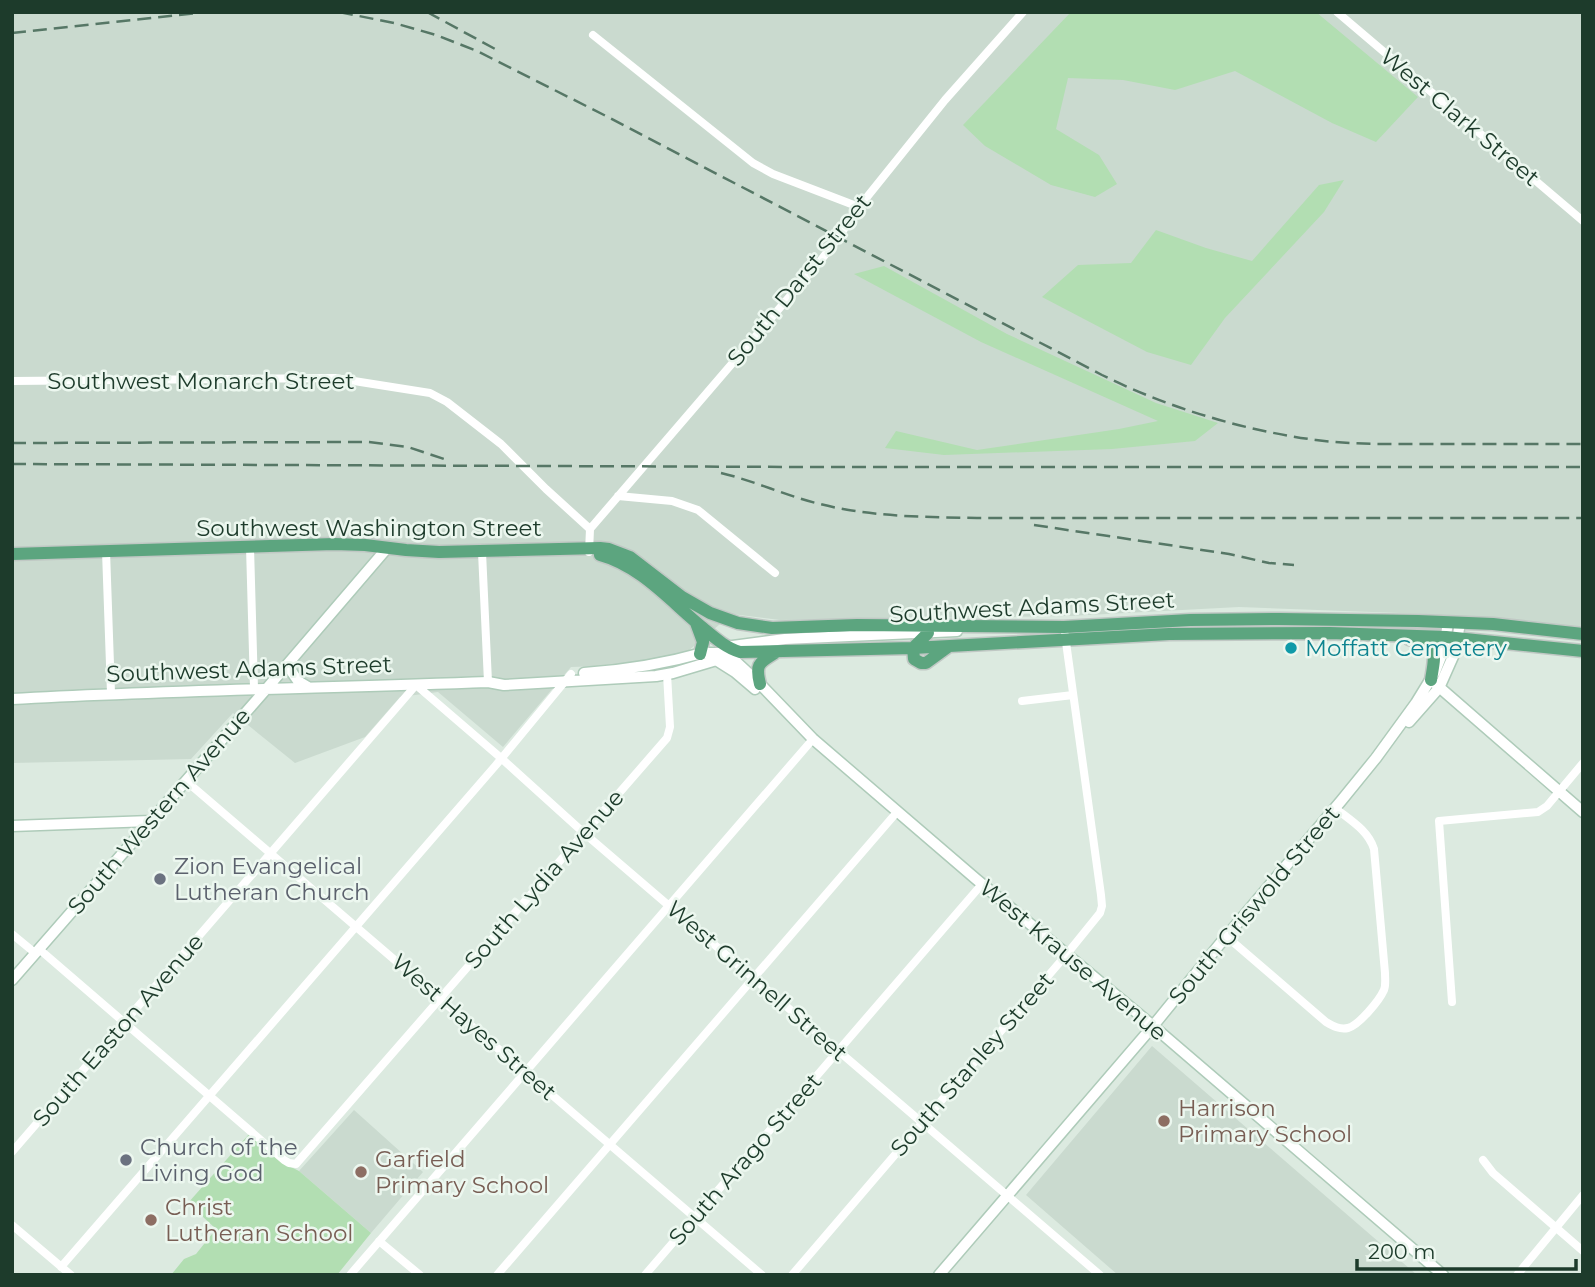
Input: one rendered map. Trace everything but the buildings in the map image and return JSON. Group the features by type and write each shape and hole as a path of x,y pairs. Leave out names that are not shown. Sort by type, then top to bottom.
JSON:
{"main road":[{"name":"Southwest Washington Street","path":"12,554 334,544 422,551 609,549 630,557 693,604 722,618 751,626 1010,626"},
{"name":"Southwest Washington Street","path":"589,550 631,568 729,652 747,652"},
{"name":"Southwest Adams Street","path":"1010,626 1232,619 1362,620 1493,624 1583,634"},
{"path":"696,623 703,642 701,654"},
{"path":"913,648 928,633"},
{"path":"1371,633 1410,639 1428,647 1435,659 1435,684"},
{"name":"Southwest Adams Street","path":"747,652 913,648 1191,634 1371,633 1452,637 1583,651"},
{"path":"760,684 757,671 759,665 778,651"}],"street":[{"name":"South Darst Street","path":"590,529 821,260 859,207 945,100 1023,12"},
{"name":"West Clark Street","path":"1337,12 1583,221"},
{"path":"593,35 752,163 772,174 859,207"},
{"name":"Southwest Monarch Street","path":"12,381 335,378 430,393 447,402 501,444 590,529"},
{"path":"618,496 672,502 698,510 775,573"},
{"path":"589,550 590,529"},
{"path":"250,547 254,688"},
{"name":"South Western Avenue","path":"12,980 388,548"},
{"path":"106,551 111,693"},
{"path":"482,552 488,682"},
{"name":"South Griswold Street","path":"939,1275 1153,1026 1435,684 1441,659 1452,637 1454,623"},
{"name":"Southwest Adams Street","path":"568,678 665,664 701,654 729,652 785,639 928,633 1010,626"},
{"name":"South Stanley Street","path":"792,1275 1099,915 1102,906 1064,626"},
{"name":"Southwest Adams Street","path":"12,699 111,693 416,685 488,682 504,678 667,674 716,660 729,652"},
{"name":"West Krause Avenue","path":"729,652 813,739 1443,1275"},
{"path":"349,1275 813,739 738,674 716,660"},
{"path":"287,665 298,681 308,687"},
{"name":"South Lydia Avenue","path":"209,1095 284,1160 296,1164 669,735 667,674"},
{"path":"61,1267 502,758 568,678"},
{"path":"1435,684 1583,812"},
{"name":"West Grinnell Street","path":"416,685 584,833 1007,1194 1094,1273"},
{"name":"South Easton Avenue","path":"12,1152 416,685"},
{"path":"1021,701 1073,695"},
{"path":"1452,1002 1439,821 1543,810 1583,763"},
{"name":"West Hayes Street","path":"186,781 762,1275"},
{"path":"1226,936 1326,1022 1336,1027 1350,1027 1358,1023 1386,988 1374,849 1371,839 1335,808"},
{"path":"497,1275 897,812"},
{"path":"12,826 150,821"},
{"name":"South Arago Street","path":"645,1275 982,884"},
{"path":"12,934 124,1022 209,1095"},
{"path":"1483,1160 1493,1173 1583,1251"},
{"path":"1517,1275 1583,1195"},
{"path":"12,1224 71,1275"},
{"path":"379,1241 420,1275"}],"shaded area":[{"path":"12,12 1583,12 1583,629 1427,614 1239,607 1069,616 780,620 732,614 688,651 671,658 633,665 571,667 503,747 438,692 400,697 365,737 295,763 233,713 191,759 12,763"},
{"name":"Harrison Primary School","path":"1152,1046 1417,1275 1118,1275 1026,1195"},
{"name":"Garfield Primary School","path":"354,1110 423,1172 371,1233 299,1171"}],"green space":[{"path":"1071,12 1316,12 1418,97 1376,142 1332,123 1235,71 1175,90 1123,80 1068,78 1056,129 1099,155 1117,184 1095,197 1051,185 985,146 963,125"},
{"path":"1344,180 1324,212 1225,318 1191,365 1147,352 1042,297 1078,265 1131,263 1156,230 1252,261 1319,185"},
{"path":"884,266 1007,334 1156,403 1218,423 1195,441 1112,449 944,455 885,448 896,431 977,450 1158,421 981,342 854,274"},
{"path":"250,1133 371,1233 337,1275 171,1275 184,1259 196,1254 216,1229 188,1203"}],"railway":[{"path":"12,33 206,12"},
{"path":"339,12 394,23 477,51 1102,375 1153,398 1233,424 1331,442 1583,444"},
{"path":"427,12 497,50"},
{"path":"12,443 369,442 408,447 447,460"},
{"path":"12,464 1583,467"},
{"path":"721,473 807,501 878,514 918,517 1583,518"},
{"path":"1034,525 1294,565"}],"place":[{"name":"Moffatt Cemetery","path":"1291,648"},
{"name":"Zion Evangelical Lutheran Church","path":"160,879"},
{"name":"Harrison Primary School","path":"1164,1121"},
{"name":"Church of the Living God","path":"126,1160"},
{"name":"Garfield Primary School","path":"361,1172"},
{"name":"Christ Lutheran School","path":"151,1220"}]}
